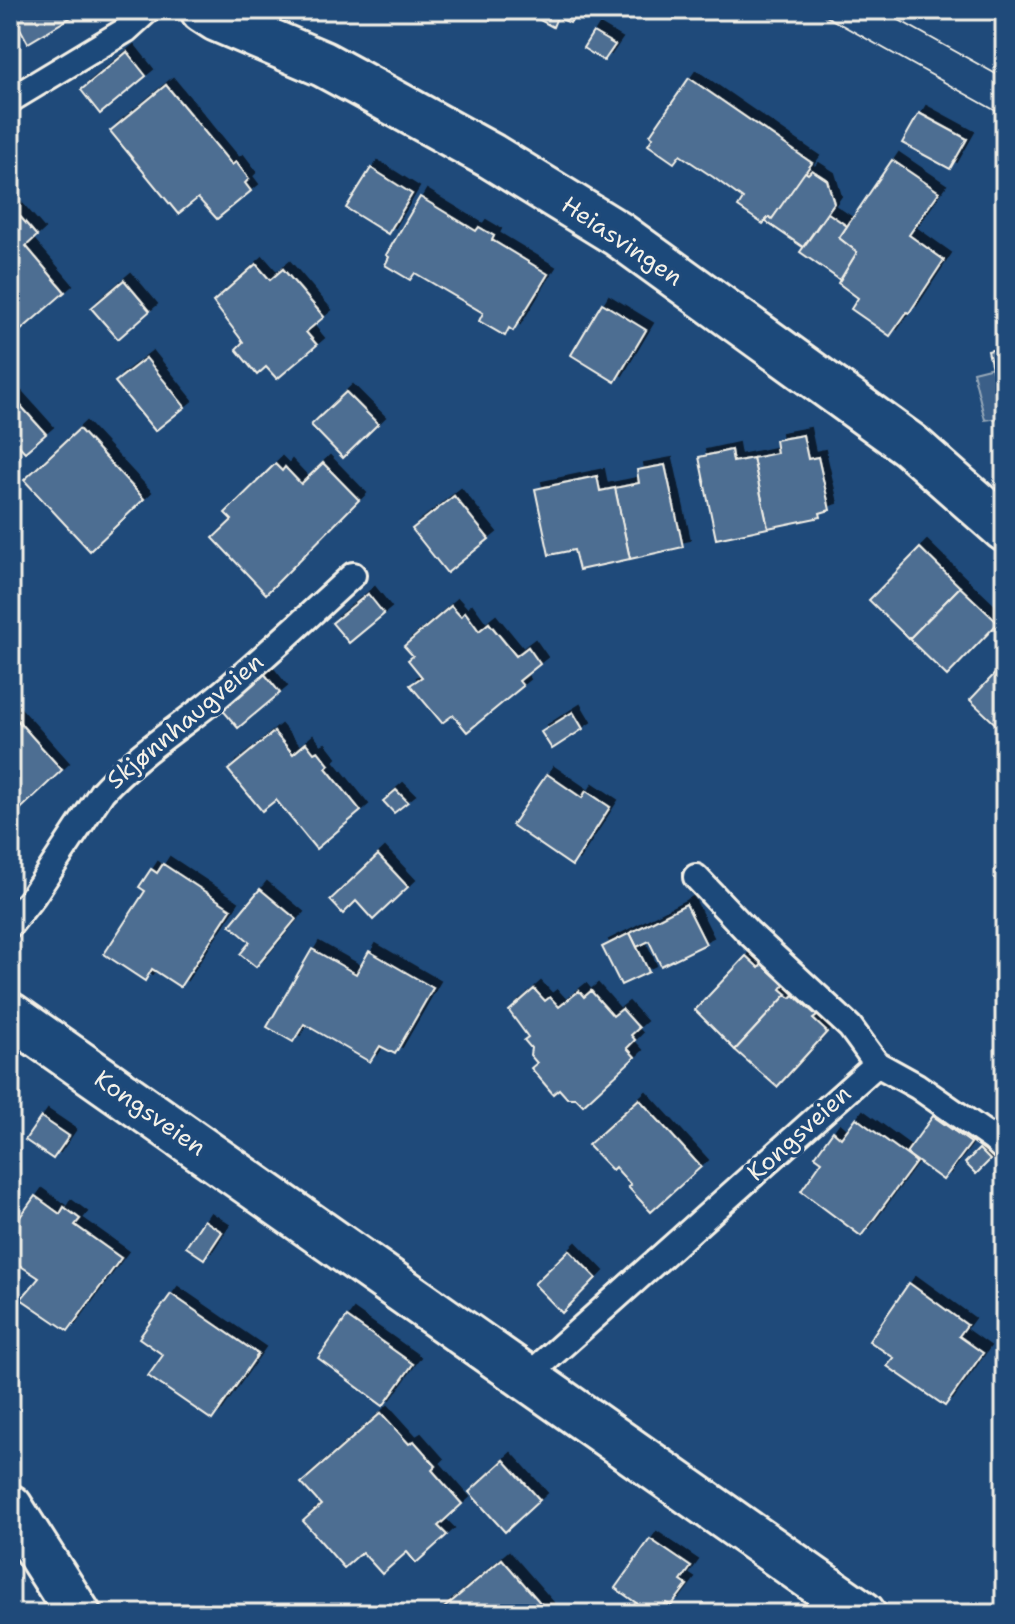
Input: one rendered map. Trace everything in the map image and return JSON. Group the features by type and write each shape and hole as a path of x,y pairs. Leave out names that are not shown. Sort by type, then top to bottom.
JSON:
{"street":[{"name":"Heiasvingen","path":"203,10 217,19 323,64 491,156 618,234 910,445 1005,529"},
{"name":"Kongsveien","path":"10,1015 863,1614"},
{"path":"10,1507 78,1614"}],"lane":[{"path":"10,100 126,30 148,10"},
{"name":"Skjønnhaugveien","path":"10,925 33,896 102,792 116,777 172,729 215,699 353,575"},
{"path":"696,877 748,932 850,1027 877,1064 917,1086 1005,1150"},
{"name":"Kongsveien","path":"527,1377 877,1064"}],"shaded area":[{"path":"1005,364 1005,438 1000,418 985,420 973,372"}],"building":[{"path":"10,10 83,10 28,43"},
{"path":"578,10 570,23 557,17 553,27 523,11"},
{"path":"593,32 615,45 604,61 583,48"},
{"path":"127,52 146,76 100,114 81,90"},
{"path":"689,78 812,163 772,219 769,217 763,224 738,207 743,199 713,177 680,155 674,163 648,145 653,137 650,135"},
{"path":"166,85 232,165 236,162 249,179 245,183 251,191 217,219 198,198 178,214 110,131"},
{"path":"919,113 967,139 950,169 902,143"},
{"path":"892,160 939,192 909,235 944,260 890,336 851,309 858,298 838,283 857,252 839,238"},
{"path":"371,168 412,194 388,234 346,208"},
{"path":"812,170 827,180 834,203 803,247 765,221 769,217 772,219 805,172 808,174"},
{"path":"420,197 476,231 479,227 494,236 492,240 548,274 513,331 509,328 505,336 479,321 483,313 415,273 410,280 385,265 389,257 386,255"},
{"path":"10,205 37,236 26,246 65,292 13,337 10,333"},
{"path":"828,213 847,226 839,238 857,252 840,280 800,252"},
{"path":"256,264 270,280 283,269 324,317 306,332 317,345 277,379 266,367 257,375 236,349 243,342 213,302"},
{"path":"124,280 150,311 118,339 91,308"},
{"path":"602,303 646,330 615,382 571,355"},
{"path":"1005,347 1005,426 988,351"},
{"path":"146,358 185,407 155,431 115,382"},
{"path":"346,392 378,424 343,458 311,425"},
{"path":"12,396 46,434 25,452 10,436"},
{"path":"79,429 144,499 90,551 24,480"},
{"path":"803,435 808,459 818,457 830,510 820,513 821,517 768,528 753,458 777,453 775,440"},
{"path":"731,450 733,462 753,458 768,528 716,539 699,457"},
{"path":"323,463 359,500 266,594 213,538 232,520 225,513 275,464 282,471 285,467 301,484"},
{"path":"665,465 683,547 630,559 615,488 639,483 637,470"},
{"path":"597,476 600,491 615,488 630,559 579,570 574,550 549,555 535,489"},
{"path":"454,496 489,539 447,573 412,529"},
{"path":"920,548 960,587 909,639 869,600"},
{"path":"960,587 998,623 947,676 909,639"},
{"path":"368,594 384,614 349,643 332,623"},
{"path":"451,606 461,617 465,612 479,631 489,623 516,656 528,647 540,664 519,681 523,686 467,732 453,715 442,723 410,685 422,677 408,660 413,656 404,646"},
{"path":"1005,663 1005,733 970,700"},
{"path":"263,672 280,693 238,728 220,707"},
{"path":"10,712 62,770 10,819"},
{"path":"573,712 583,729 552,749 541,732"},
{"path":"274,732 293,754 306,743 314,753 318,751 329,765 326,768 361,811 316,849 276,800 262,811 228,770"},
{"path":"547,774 582,798 586,791 610,807 572,866 512,825"},
{"path":"396,790 408,802 394,813 383,801"},
{"path":"378,855 408,887 373,920 356,901 343,914 330,900"},
{"path":"163,864 231,909 180,987 152,969 145,981 104,954 145,891 139,887 151,869 157,873"},
{"path":"260,889 296,919 256,967 240,954 250,942 230,925"},
{"path":"686,904 706,944 661,966 649,941 637,947 630,933"},
{"path":"630,933 649,972 621,985 602,947"},
{"path":"312,949 356,974 369,951 433,988 395,1054 380,1046 370,1062 304,1024 293,1042 267,1027"},
{"path":"746,956 759,968 762,964 784,985 781,989 787,994 735,1050 695,1010"},
{"path":"534,989 545,1001 550,997 559,1007 579,991 584,997 591,991 613,1016 622,1009 639,1028 631,1035 635,1040 627,1048 635,1057 583,1105 576,1098 567,1098 559,1089 553,1094 531,1068 537,1063 524,1040 528,1037 509,1011"},
{"path":"786,995 791,998 794,995 817,1016 813,1019 827,1032 777,1087 735,1050"},
{"path":"639,1099 701,1167 651,1212 615,1167 612,1170 588,1145"},
{"path":"933,1116 971,1143 943,1180 906,1153"},
{"path":"41,1117 69,1136 53,1159 25,1140"},
{"path":"856,1118 916,1162 861,1236 801,1191 822,1161 815,1156 833,1131 841,1138"},
{"path":"979,1149 990,1160 976,1174 965,1163"},
{"path":"35,1196 60,1214 64,1207 80,1219 75,1225 121,1258 68,1331 21,1299 39,1278 10,1259 10,1231"},
{"path":"204,1220 222,1232 204,1259 186,1247"},
{"path":"569,1250 596,1278 562,1313 534,1284"},
{"path":"909,1283 967,1325 959,1336 983,1353 945,1406 887,1366 894,1358 869,1341"},
{"path":"171,1294 258,1354 212,1420 148,1376 163,1355 139,1338"},
{"path":"347,1317 413,1364 383,1406 318,1358"},
{"path":"381,1413 409,1444 414,1441 436,1466 432,1470 462,1504 438,1526 447,1535 416,1563 407,1552 382,1574 362,1552 344,1568 303,1521 321,1505 301,1483"},
{"path":"504,1460 540,1500 505,1532 469,1492"},
{"path":"650,1539 691,1567 681,1581 687,1585 671,1606 666,1603 658,1614 652,1614 615,1588"},
{"path":"502,1559 550,1614 437,1614"}],"tram line":[{"path":"815,10 1005,116"},
{"path":"881,10 1005,79"}]}
